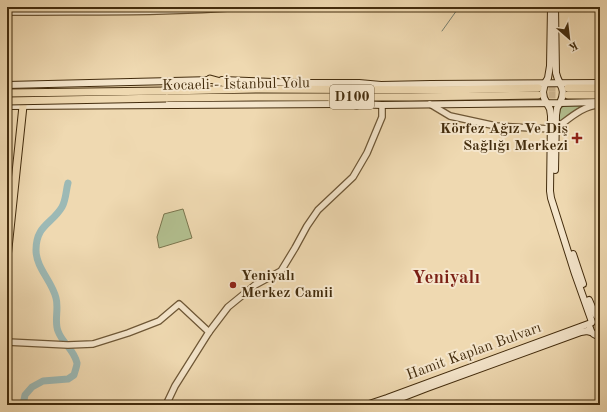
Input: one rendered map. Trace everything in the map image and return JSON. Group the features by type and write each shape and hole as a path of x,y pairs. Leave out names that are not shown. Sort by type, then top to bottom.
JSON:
{"main road":[{"path":"551,7 550,66 543,92 550,112 553,129 554,191 588,299 594,312 600,319"},
{"path":"555,7 557,78 563,93 556,111 553,129 550,191 575,274 592,323 590,327 600,342"},
{"path":"7,85 210,79 242,82 359,83 381,86"},
{"path":"210,79 247,89"},
{"path":"279,89 431,84 600,82"},
{"path":"57,84 58,105"},
{"path":"600,88 568,92 600,95"},
{"name":"D100","path":"7,93 279,89"},
{"name":"Kocaeli - İstanbul Yolu","path":"7,101 256,97 411,97 538,92 279,89"},
{"path":"256,97 277,100 357,104"},
{"path":"7,106 600,104"},
{"path":"7,258 24,106"},
{"name":"Hamit Kaplan Bulvarı","path":"366,405 600,319"},
{"name":"Hamit Kaplan Bulvarı","path":"383,405 581,332 586,331 596,334"}],"street":[{"path":"7,12 199,10 243,7"},
{"path":"421,7 434,7"},
{"path":"430,104 450,116 496,126 553,129 586,107 600,104"},
{"path":"166,405 175,386 209,332 228,307 255,285 280,270 318,210 353,177 367,153 382,117 382,105"},
{"path":"7,342 58,345 93,344 159,321 178,304 209,332"}],"green space":[{"path":"565,105 583,106 560,121 560,109"},
{"path":"183,209 192,238 159,248 157,237 164,214"}],"waterway":[{"path":"442,31 457,10"},
{"path":"23,405 25,395 32,387 43,381 68,379 74,375 77,366 73,354 58,331 56,323 56,298 41,269 36,250 39,235 42,230 62,207 68,183"}],"tunnel":[{"path":"538,88 568,88"},
{"path":"538,95 568,95"}],"place":[{"name":"Körfez Ağız Ve Diş Sağlığı Merkezi","path":"577,138"},
{"name":"Yeniyalı Merkez Camii","path":"233,285"}],"district":[{"name":"Yeniyalı","path":"446,278"}]}
